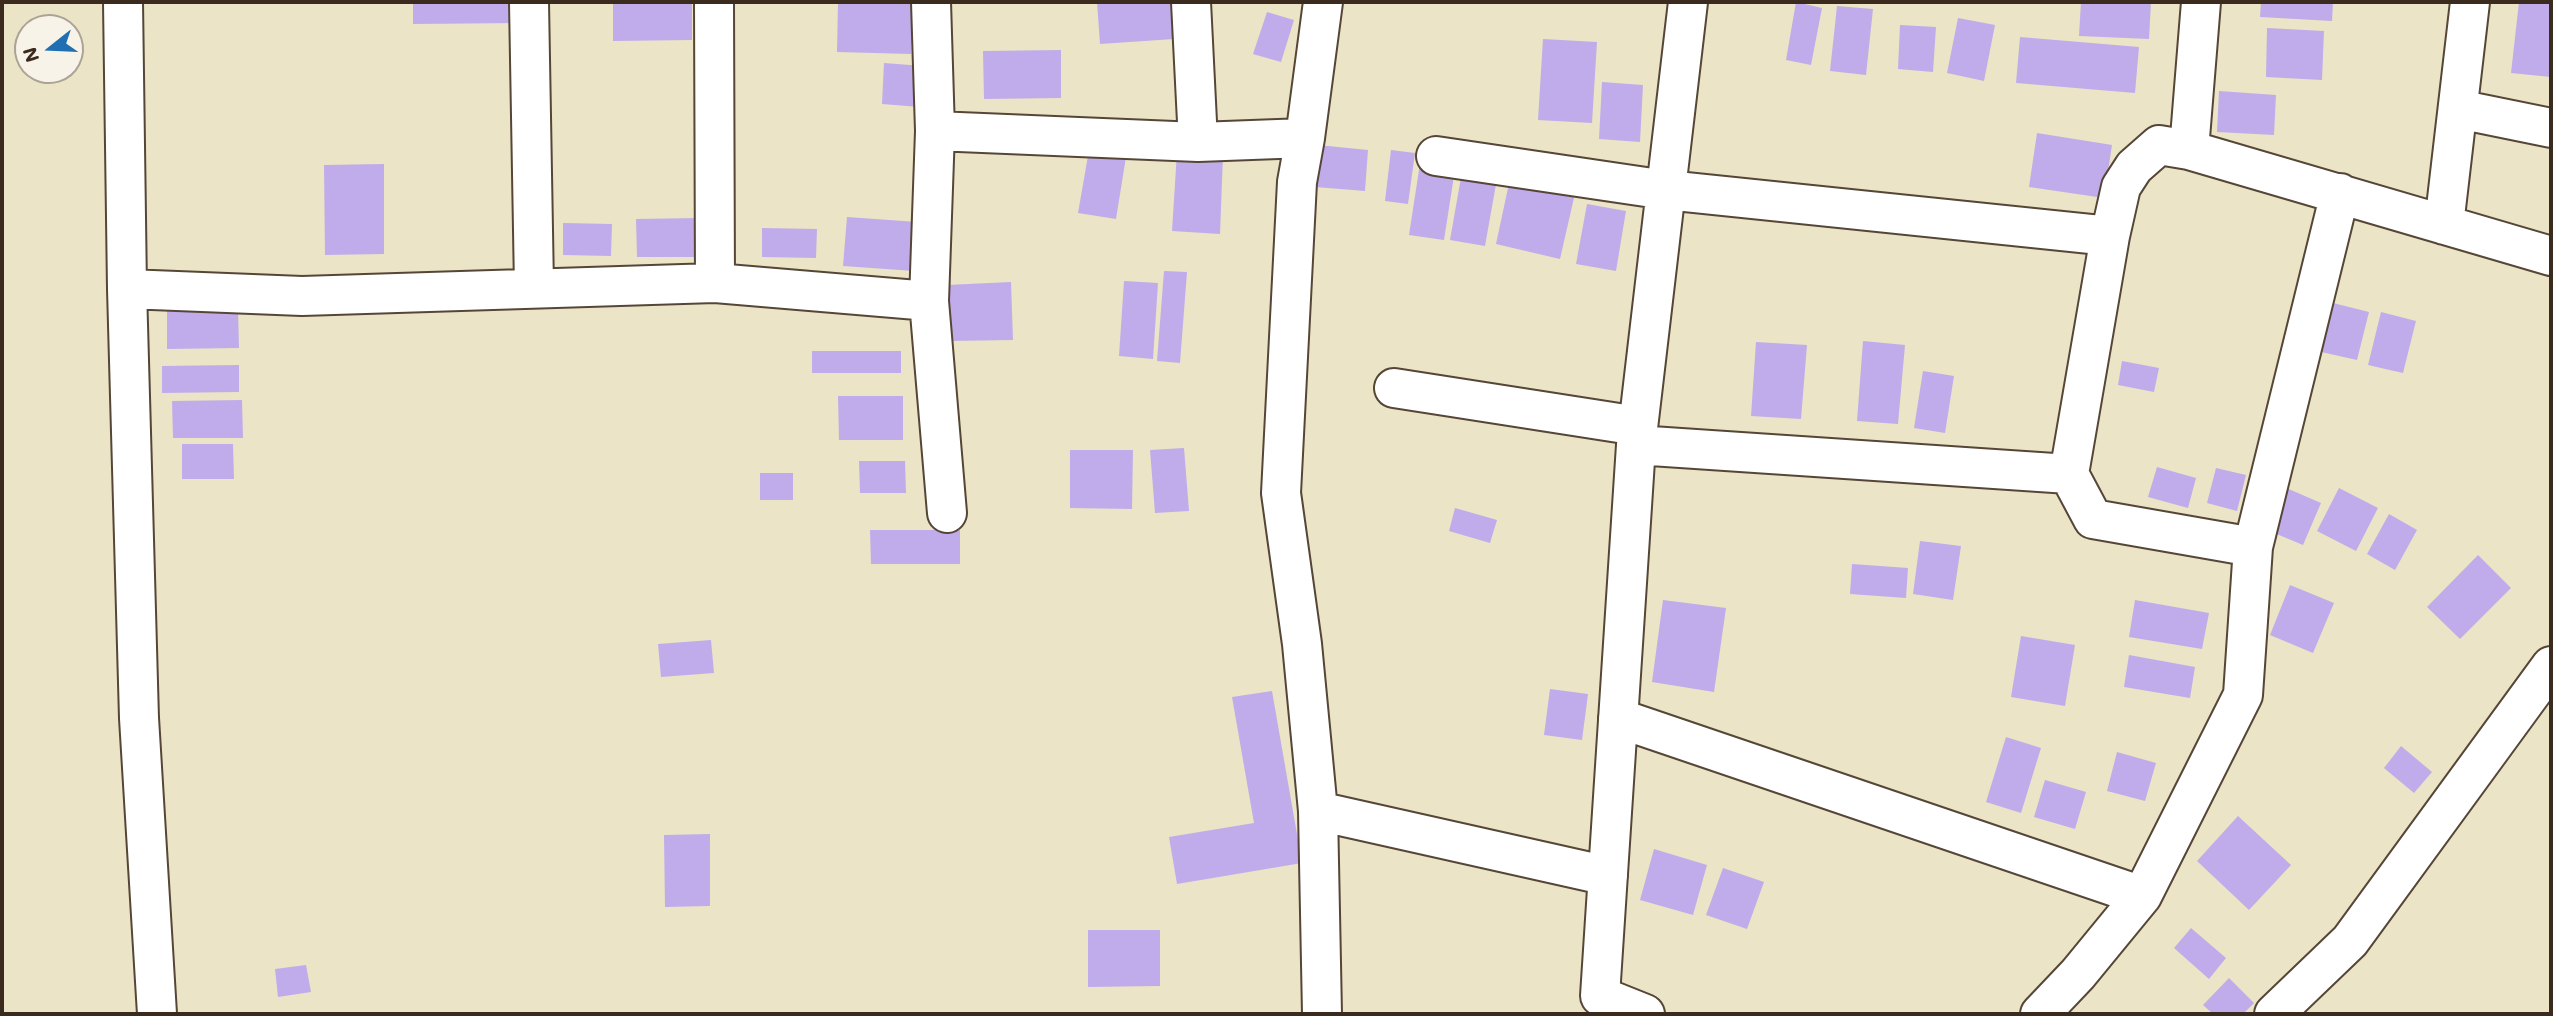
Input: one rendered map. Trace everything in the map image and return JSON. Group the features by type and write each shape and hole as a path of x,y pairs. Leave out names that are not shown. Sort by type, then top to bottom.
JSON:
{"street":[{"path":"123,2 127,289 139,718 158,1014"},
{"path":"529,2 534,287"},
{"path":"714,2 715,283"},
{"path":"931,2 935,131 929,300 947,513"},
{"path":"1191,2 1198,142"},
{"path":"1322,2 1297,182 1281,493 1302,644 1318,811 1322,1014"},
{"path":"1646,1014 1600,996 1637,435 1688,2"},
{"path":"2189,150 2200,2"},
{"path":"2444,225 2470,2"},
{"path":"2458,109 2551,128"},
{"path":"935,131 1198,142 1305,138"},
{"path":"2253,547 2093,519 2069,474 2120,187 2134,167 2159,145 2189,150 2551,256"},
{"path":"1436,156 1666,190 2110,236"},
{"path":"2040,1014 2078,974 2142,897 2243,695 2253,547 2340,193"},
{"path":"127,289 302,296 715,283 929,300"},
{"path":"1394,388 1637,435 2069,474"},
{"path":"2274,1014 2350,942 2551,666"},
{"path":"1618,718 2142,897"},
{"path":"1318,811 1608,876"}],"building":[{"path":"413,2 521,2 521,23 413,24"},
{"path":"613,2 692,2 692,40 613,41"},
{"path":"838,2 913,2 911,54 837,52"},
{"path":"1097,2 1171,2 1174,39 1100,44"},
{"path":"1796,2 1822,8 1811,65 1786,60"},
{"path":"2081,2 2151,2 2149,39 2079,36"},
{"path":"2261,2 2333,2 2332,21 2260,17"},
{"path":"2519,2 2551,2 2551,77 2511,73"},
{"path":"1837,6 1873,9 1866,75 1830,71"},
{"path":"1267,12 1294,20 1281,62 1253,54"},
{"path":"1958,18 1995,25 1984,81 1947,73"},
{"path":"1900,25 1936,27 1933,72 1898,69"},
{"path":"2267,28 2324,31 2322,80 2266,77"},
{"path":"2020,37 2139,47 2135,93 2016,83"},
{"path":"1543,39 1597,42 1592,123 1538,120"},
{"path":"1061,50 1061,98 984,99 983,51"},
{"path":"884,63 923,66 920,107 882,104"},
{"path":"1602,82 1643,85 1640,142 1599,139"},
{"path":"2219,91 2276,95 2274,135 2217,132"},
{"path":"2037,133 2112,145 2104,198 2029,187"},
{"path":"1318,145 1368,150 1365,191 1315,187"},
{"path":"1089,150 1126,157 1116,219 1078,213"},
{"path":"1391,150 1415,153 1408,204 1385,201"},
{"path":"1177,152 1223,155 1220,234 1172,231"},
{"path":"1421,157 1456,163 1444,240 1409,235"},
{"path":"384,164 384,254 325,255 324,165"},
{"path":"1463,166 1498,173 1485,246 1450,240"},
{"path":"1511,174 1576,189 1560,259 1496,244"},
{"path":"1587,204 1626,211 1616,271 1576,264"},
{"path":"847,217 917,222 914,271 843,266"},
{"path":"699,218 699,257 637,257 636,219"},
{"path":"563,223 612,224 611,256 563,255"},
{"path":"762,228 817,229 816,258 762,257"},
{"path":"1164,271 1187,272 1180,363 1157,361"},
{"path":"1124,281 1158,283 1153,359 1119,356"},
{"path":"1011,282 1013,340 949,341 947,285"},
{"path":"2329,302 2369,312 2357,360 2317,351"},
{"path":"167,309 238,309 239,348 167,349"},
{"path":"2381,312 2416,321 2403,373 2368,365"},
{"path":"1863,341 1905,345 1898,424 1857,421"},
{"path":"1756,342 1807,345 1801,419 1751,416"},
{"path":"812,351 901,351 901,373 812,373"},
{"path":"2122,361 2159,368 2154,392 2118,385"},
{"path":"239,365 239,392 162,393 162,366"},
{"path":"1923,371 1954,376 1945,433 1914,428"},
{"path":"838,396 903,396 903,440 839,440"},
{"path":"242,400 243,438 173,438 172,401"},
{"path":"182,444 233,444 234,479 182,479"},
{"path":"1184,448 1189,511 1155,513 1150,450"},
{"path":"1070,450 1133,450 1132,509 1070,508"},
{"path":"859,461 905,461 906,493 860,493"},
{"path":"2157,467 2196,478 2188,508 2148,497"},
{"path":"2216,468 2246,475 2237,511 2207,503"},
{"path":"760,473 793,473 793,500 760,500"},
{"path":"2284,487 2321,503 2303,545 2267,530"},
{"path":"2339,488 2378,508 2356,551 2317,531"},
{"path":"1455,508 1497,520 1490,543 1449,531"},
{"path":"2389,514 2417,530 2395,570 2367,554"},
{"path":"870,530 960,530 960,564 871,564"},
{"path":"1920,541 1961,546 1953,600 1913,594"},
{"path":"2478,555 2511,588 2460,639 2427,607"},
{"path":"1852,564 1908,568 1906,598 1850,594"},
{"path":"2290,585 2334,603 2313,653 2270,635"},
{"path":"1663,600 1726,608 1714,692 1652,682"},
{"path":"2135,600 2209,613 2202,649 2129,637"},
{"path":"2021,636 2075,645 2065,706 2011,697"},
{"path":"711,640 714,673 661,677 658,644"},
{"path":"2129,655 2195,667 2190,698 2124,687"},
{"path":"1550,689 1588,694 1582,740 1544,735"},
{"path":"1272,691 1302,863 1177,884 1169,837 1254,823 1232,697"},
{"path":"2006,737 2041,748 2021,813 1986,802"},
{"path":"2401,746 2432,772 2414,793 2384,768"},
{"path":"2117,752 2156,763 2145,801 2107,791"},
{"path":"2045,780 2086,792 2075,829 2034,817"},
{"path":"2238,816 2291,865 2249,910 2197,861"},
{"path":"710,834 710,906 665,907 664,835"},
{"path":"1654,849 1707,865 1693,915 1640,900"},
{"path":"1723,868 1764,882 1747,929 1706,915"},
{"path":"2191,928 2226,958 2209,979 2174,948"},
{"path":"1088,930 1160,930 1160,986 1088,987"},
{"path":"306,965 311,992 278,997 275,969"},
{"path":"2229,978 2254,1003 2243,1014 2213,1014 2203,1005"}]}
